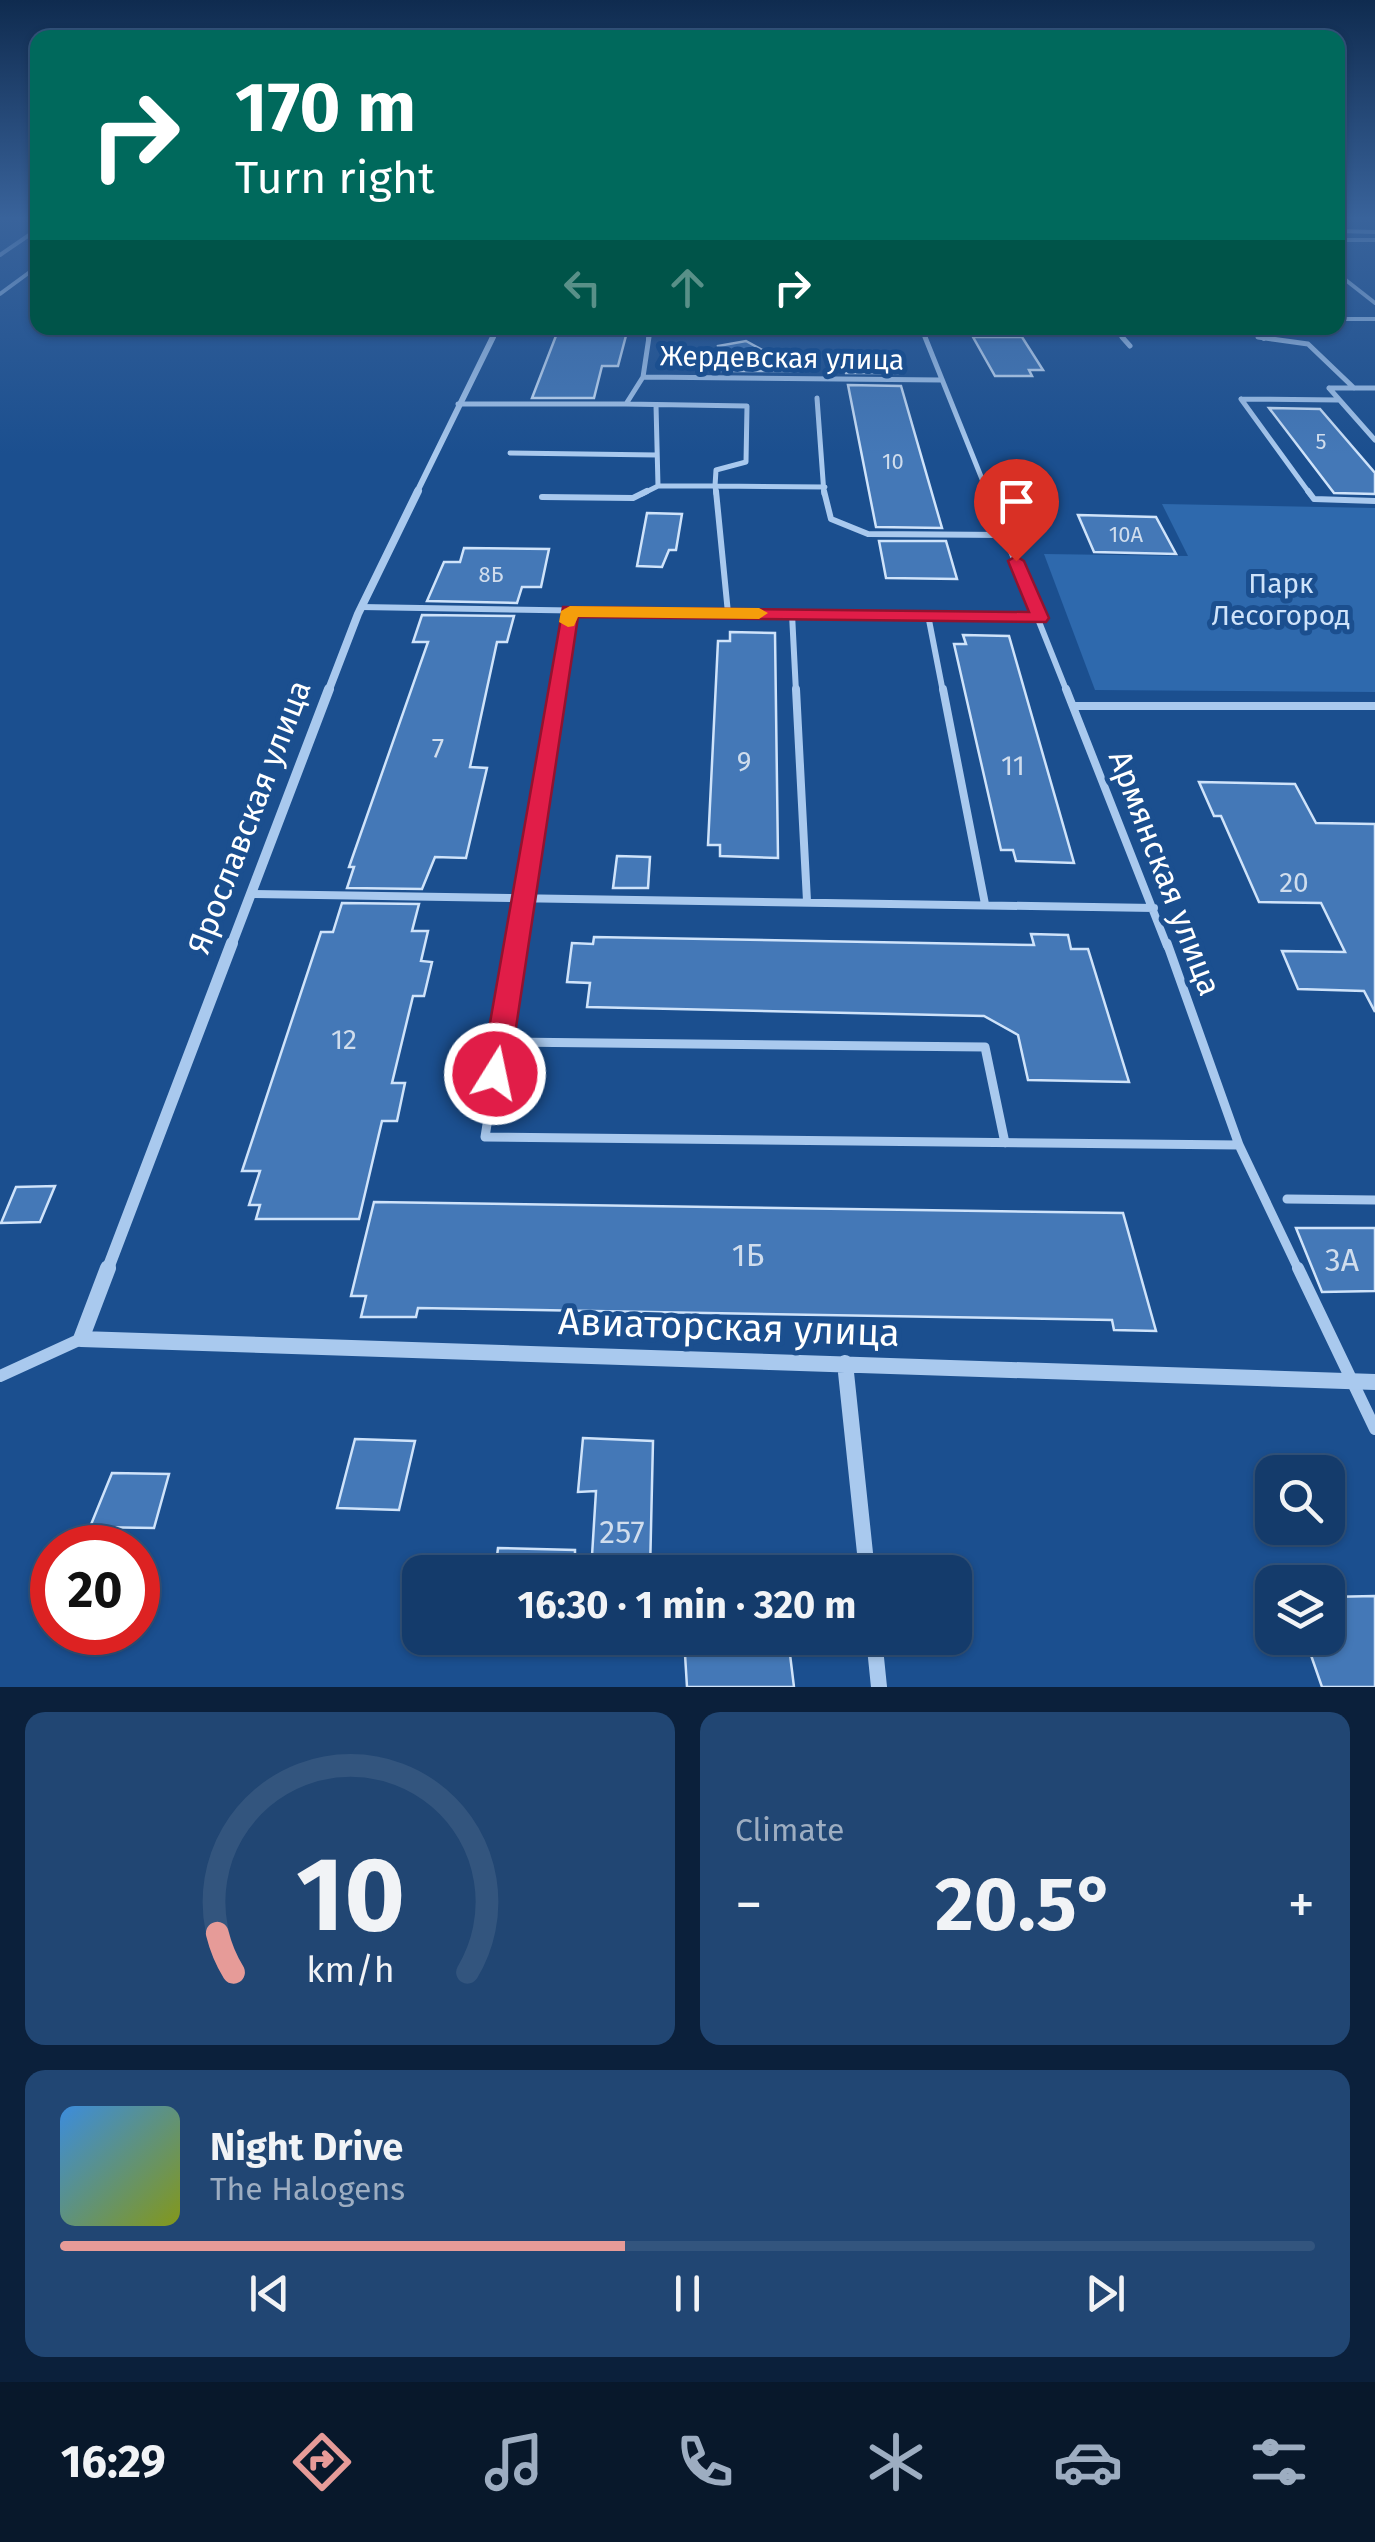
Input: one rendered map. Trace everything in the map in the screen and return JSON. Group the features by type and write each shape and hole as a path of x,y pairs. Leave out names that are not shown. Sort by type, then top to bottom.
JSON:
{"street":[{"name":"Ярославская улица","path":"81,1339 362,607 494,335"},
{"name":"Авиаторская улица","path":"81,1339 1375,1382"},
{"path":"845,1363 865,1555"},
{"path":"876,1655 880,1687"}],"lane":[{"path":"1345,319 1375,319"},
{"path":"643,377 649,335"},
{"name":"Армянская улица","path":"923,335 1154,908 1239,1145 1375,1429"},
{"path":"1120,335 1130,346"},
{"path":"1256,335 1308,344 1354,388"},
{"name":"Жердевская улица","path":"621,404 626,404 643,377 940,380"},
{"path":"1375,388 1329,388 1375,440"},
{"path":"817,398 830,519 868,534 1005,535"},
{"path":"1339,400 1240,399 1314,499 1375,501"},
{"path":"458,404 747,406 746,462 716,470 714,486 728,613"},
{"path":"656,405 658,486"},
{"path":"510,452 658,454"},
{"path":"542,496 633,498 658,486 825,487"},
{"path":"362,607 1040,618"},
{"path":"570,611 485,1137 1239,1145"},
{"path":"792,614 806,901"},
{"path":"928,615 984,904"},
{"path":"1075,706 1375,706"},
{"path":"252,894 1154,908"},
{"path":"500,1042 985,1048 1004,1143"},
{"path":"1286,1199 1375,1200"},
{"path":"0,1376 81,1339"}],"green space":[{"name":"Парк Лесогород","path":"1162,504 1375,508 1375,692 1095,690 1044,554 1188,556"}],"building":[{"path":"556,335 626,335 618,366 602,366 594,398 532,398"},
{"path":"973,337 1022,337 1043,370 1029,370 1032,376 995,376"},
{"path":"746,341 800,371 721,371 718,346"},
{"path":"843,360 894,361 897,373 846,373"},
{"path":"848,385 901,386 942,528 876,527"},
{"path":"1269,408 1320,409 1375,473 1375,494 1334,493"},
{"path":"647,513 682,514 676,550 669,550 662,567 637,566"},
{"path":"1078,515 1156,517 1176,554 1094,552"},
{"path":"879,541 946,541 957,579 886,578"},
{"path":"464,548 549,549 541,587 522,587 517,603 427,601 444,562 460,562"},
{"path":"422,615 514,616 507,642 497,642 470,767 487,768 466,858 435,857 422,889 347,888 354,867 349,867 428,642 413,642"},
{"path":"730,632 775,633 778,858 720,856 720,845 708,845 718,641 730,641"},
{"path":"963,635 1009,636 1074,863 1016,861 1013,850 1001,850 954,644 966,644"},
{"path":"1199,782 1295,784 1316,823 1375,824 1375,1012 1364,991 1298,989 1282,951 1345,952 1321,903 1259,902 1221,816 1214,816"},
{"path":"617,856 650,857 648,888 613,888"},
{"path":"342,903 419,904 412,931 428,931 421,961 432,962 424,996 413,996 392,1083 405,1083 397,1121 382,1121 359,1219 256,1219 260,1205 249,1205 260,1171 242,1171 321,932 333,932"},
{"path":"1031,934 1068,935 1071,949 1088,949 1129,1082 1028,1080 1018,1035 984,1016 587,1007 590,983 567,982 572,943 593,944 594,937 1034,945"},
{"path":"55,1186 40,1222 1,1223 16,1187"},
{"path":"374,1202 1123,1213 1156,1331 1114,1330 1112,1320 418,1308 416,1317 361,1317 366,1296 351,1296"},
{"path":"1296,1228 1375,1228 1375,1291 1322,1292"},
{"path":"583,1438 653,1441 650,1555 592,1555 596,1491 578,1492"},
{"path":"355,1439 415,1441 399,1510 337,1508"},
{"path":"112,1473 169,1474 155,1525 91,1525"},
{"path":"498,1548 575,1550 575,1555 497,1555"},
{"path":"1375,1596 1375,1687 1322,1687 1311,1655 1345,1655 1345,1597"},
{"path":"685,1655 790,1655 794,1687 687,1687"}],"slow traffic":[{"path":"568,622 570,611 759,613"}],"route":[{"path":"495,1074 570,611 1040,618 1016,561"}]}
